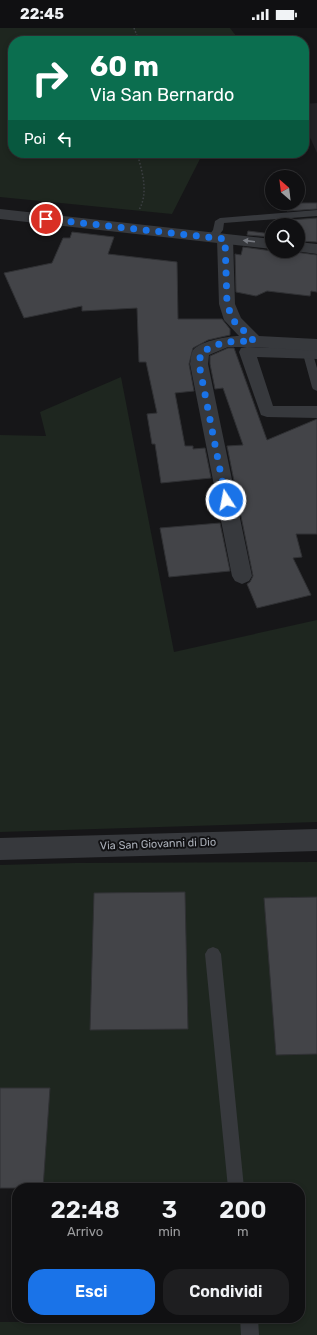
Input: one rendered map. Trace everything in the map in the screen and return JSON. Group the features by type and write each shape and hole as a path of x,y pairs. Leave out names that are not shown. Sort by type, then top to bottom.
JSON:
{"street":[{"path":"0,214 265,243"},
{"path":"219,238 227,304 233,320 254,341"},
{"path":"305,248 317,249"},
{"path":"242,576 199,364 201,352 224,342 254,341 312,350"},
{"path":"312,350 247,352 267,411 317,412"},
{"name":"Via San Giovanni di Dio","path":"0,849 317,840"}],"lane":[{"path":"219,238 218,230 220,222 317,213"},
{"path":"312,350 317,387"},
{"path":"213,954 235,1183"},
{"path":"249,1323 250,1335"}],"path":[{"path":"123,228 142,206 144,182 137,158"}],"shaded area":[{"path":"0,28 230,28 236,36 8,36 8,158 200,158 172,214 0,197"},
{"path":"317,103 317,153 309,135 309,104"},
{"path":"121,377 174,652 317,620 317,822 0,832 0,435 46,436 40,412"},
{"path":"317,862 317,897 264,898 276,1055 317,1054 317,1335 0,1335 0,1322 305,1323 305,1183 43,1183 50,1088 0,1088 0,865 76,863","holes":["94,893 185,893 188,1029 90,1030"]}],"building":[{"path":"305,203 317,203 317,209 305,210"},
{"path":"317,218 317,242 305,241 305,219"},
{"path":"248,231 265,233 265,236 247,235"},
{"path":"72,232 114,237 108,254 177,262 178,319 222,319 230,329 230,335 208,340 193,348 189,364 194,391 175,393 185,446 193,446 193,449 205,448 211,478 161,483 155,444 152,444 147,414 157,413 146,362 139,362 137,308 82,311 82,306 24,318 4,273 52,263 63,238 70,238"},
{"path":"243,247 265,250 265,258 305,258 305,253 317,255 317,292 311,291 310,296 267,291 256,296 236,292 235,254 241,255"},
{"path":"228,348 234,348 267,440 317,419 317,534 296,534 302,557 293,558 311,595 257,608 247,584 253,576 227,446 243,445 223,388 215,389 210,364 210,356"},
{"path":"220,523 230,571 169,577 160,528"},
{"path":"185,892 188,1029 90,1030 94,893"},
{"path":"317,897 317,1054 276,1055 264,898"},
{"path":"0,1088 50,1088 43,1183 12,1183 12,1188 0,1188"}],"route":[{"path":"46,219 225,239 227,304 229,314 254,341 224,342 201,352 199,364 226,500"}]}
